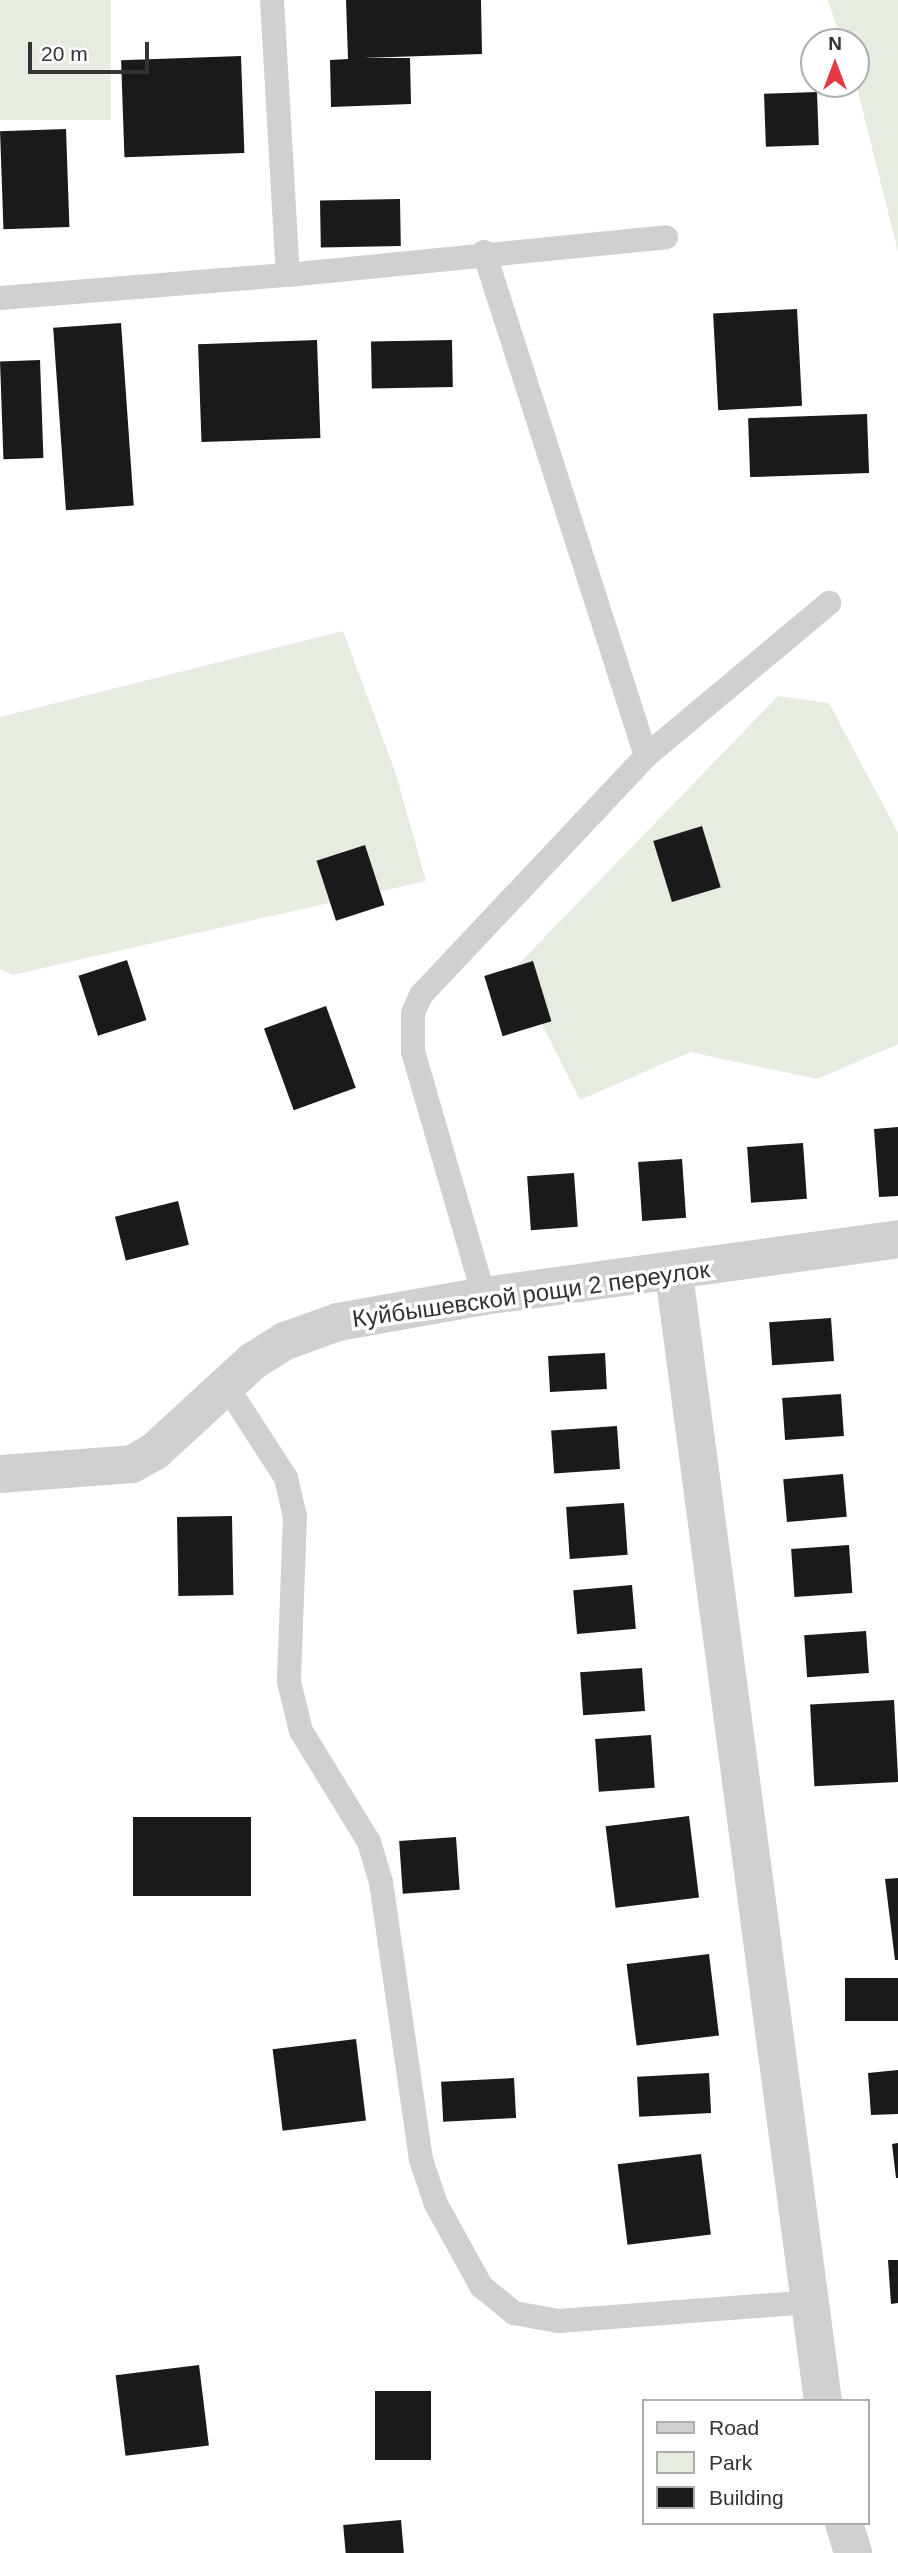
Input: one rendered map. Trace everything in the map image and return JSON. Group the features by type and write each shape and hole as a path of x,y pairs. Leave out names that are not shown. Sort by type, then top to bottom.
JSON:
{"street":[{"name":"Куйбышевской рощи 2 переулок","path":"0,1474 132,1464 155,1451 253,1362 310,1329 484,1296 674,1274 898,1239"},
{"path":"674,1274 823,2399"},
{"path":"845,2525 853,2553"}],"lane":[{"path":"272,0 288,275"},
{"path":"0,298 288,275 484,252 666,237"},
{"path":"484,252 646,756"},
{"path":"484,1296 412,1052 412,1013 434,978 646,756 829,603"},
{"path":"226,1385 286,1478 295,1516 289,1682 301,1731 369,1842 381,1882 421,2160 436,2204 481,2287 514,2312 559,2320 810,2302"}],"green space":[{"path":"0,0 111,0 111,120 0,120"},
{"path":"828,0 898,0 898,252 860,98 870,98 870,28 837,28"},
{"path":"343,631 396,774 426,881 12,975 0,969 0,717"},
{"path":"778,696 829,703 898,833 898,1044 817,1079 690,1052 580,1100 514,969"}],"building":[{"path":"346,0 481,0 482,54 363,58 410,58 411,104 331,107 330,60 348,59"},
{"path":"241,56 244,153 124,157 121,60"},
{"path":"800,93 800,98 817,98 819,145 766,147 764,94"},
{"path":"66,129 69,227 3,229 0,131"},
{"path":"400,199 401,246 321,247 320,200"},
{"path":"797,309 802,406 718,410 713,313"},
{"path":"121,323 134,506 66,510 53,328"},
{"path":"317,340 320,438 201,442 198,344"},
{"path":"452,340 453,387 372,388 371,341"},
{"path":"40,360 43,458 3,459 0,361"},
{"path":"867,414 869,473 750,477 748,418"},
{"path":"702,826 721,887 672,902 653,841"},
{"path":"365,845 384,905 336,921 316,861"},
{"path":"127,960 146,1020 98,1036 78,976"},
{"path":"533,961 551,1021 503,1036 484,976"},
{"path":"326,1006 356,1088 294,1110 264,1029"},
{"path":"898,1127 898,1196 879,1197 874,1129"},
{"path":"803,1143 807,1199 751,1203 747,1147"},
{"path":"682,1159 686,1218 642,1221 638,1162"},
{"path":"574,1173 578,1227 531,1230 527,1176"},
{"path":"178,1201 189,1245 126,1260 115,1217"},
{"path":"831,1318 834,1361 772,1365 769,1322"},
{"path":"605,1353 607,1389 550,1392 548,1356"},
{"path":"841,1394 844,1436 785,1440 782,1398"},
{"path":"617,1426 620,1469 554,1473 551,1431"},
{"path":"843,1474 847,1517 787,1522 783,1479"},
{"path":"624,1503 628,1555 570,1559 566,1507"},
{"path":"232,1516 233,1595 178,1596 177,1517"},
{"path":"849,1545 852,1593 794,1597 791,1549"},
{"path":"632,1585 636,1629 577,1634 573,1590"},
{"path":"866,1631 869,1673 807,1677 804,1635"},
{"path":"642,1668 645,1711 583,1715 580,1672"},
{"path":"894,1700 898,1782 814,1786 810,1704"},
{"path":"651,1735 655,1788 599,1792 595,1739"},
{"path":"689,1816 699,1897 616,1908 606,1826"},
{"path":"133,1817 251,1817 251,1896 133,1896"},
{"path":"456,1837 460,1890 403,1894 399,1841"},
{"path":"898,1878 898,1960 895,1960 885,1879"},
{"path":"709,1954 719,2035 637,2046 627,1964"},
{"path":"845,1978 898,1978 898,2021 845,2021"},
{"path":"356,2039 366,2120 283,2131 273,2049"},
{"path":"898,2070 898,2114 871,2115 868,2073"},
{"path":"709,2073 711,2113 639,2117 637,2077"},
{"path":"514,2078 516,2118 443,2122 441,2082"},
{"path":"898,2143 898,2178 896,2178 892,2144"},
{"path":"701,2154 711,2234 627,2245 618,2164"},
{"path":"888,2260 898,2260 898,2303 891,2304"},
{"path":"199,2365 209,2445 125,2456 116,2375"},
{"path":"375,2391 431,2391 431,2460 375,2460"},
{"path":"401,2520 404,2553 346,2553 343,2525"}]}
